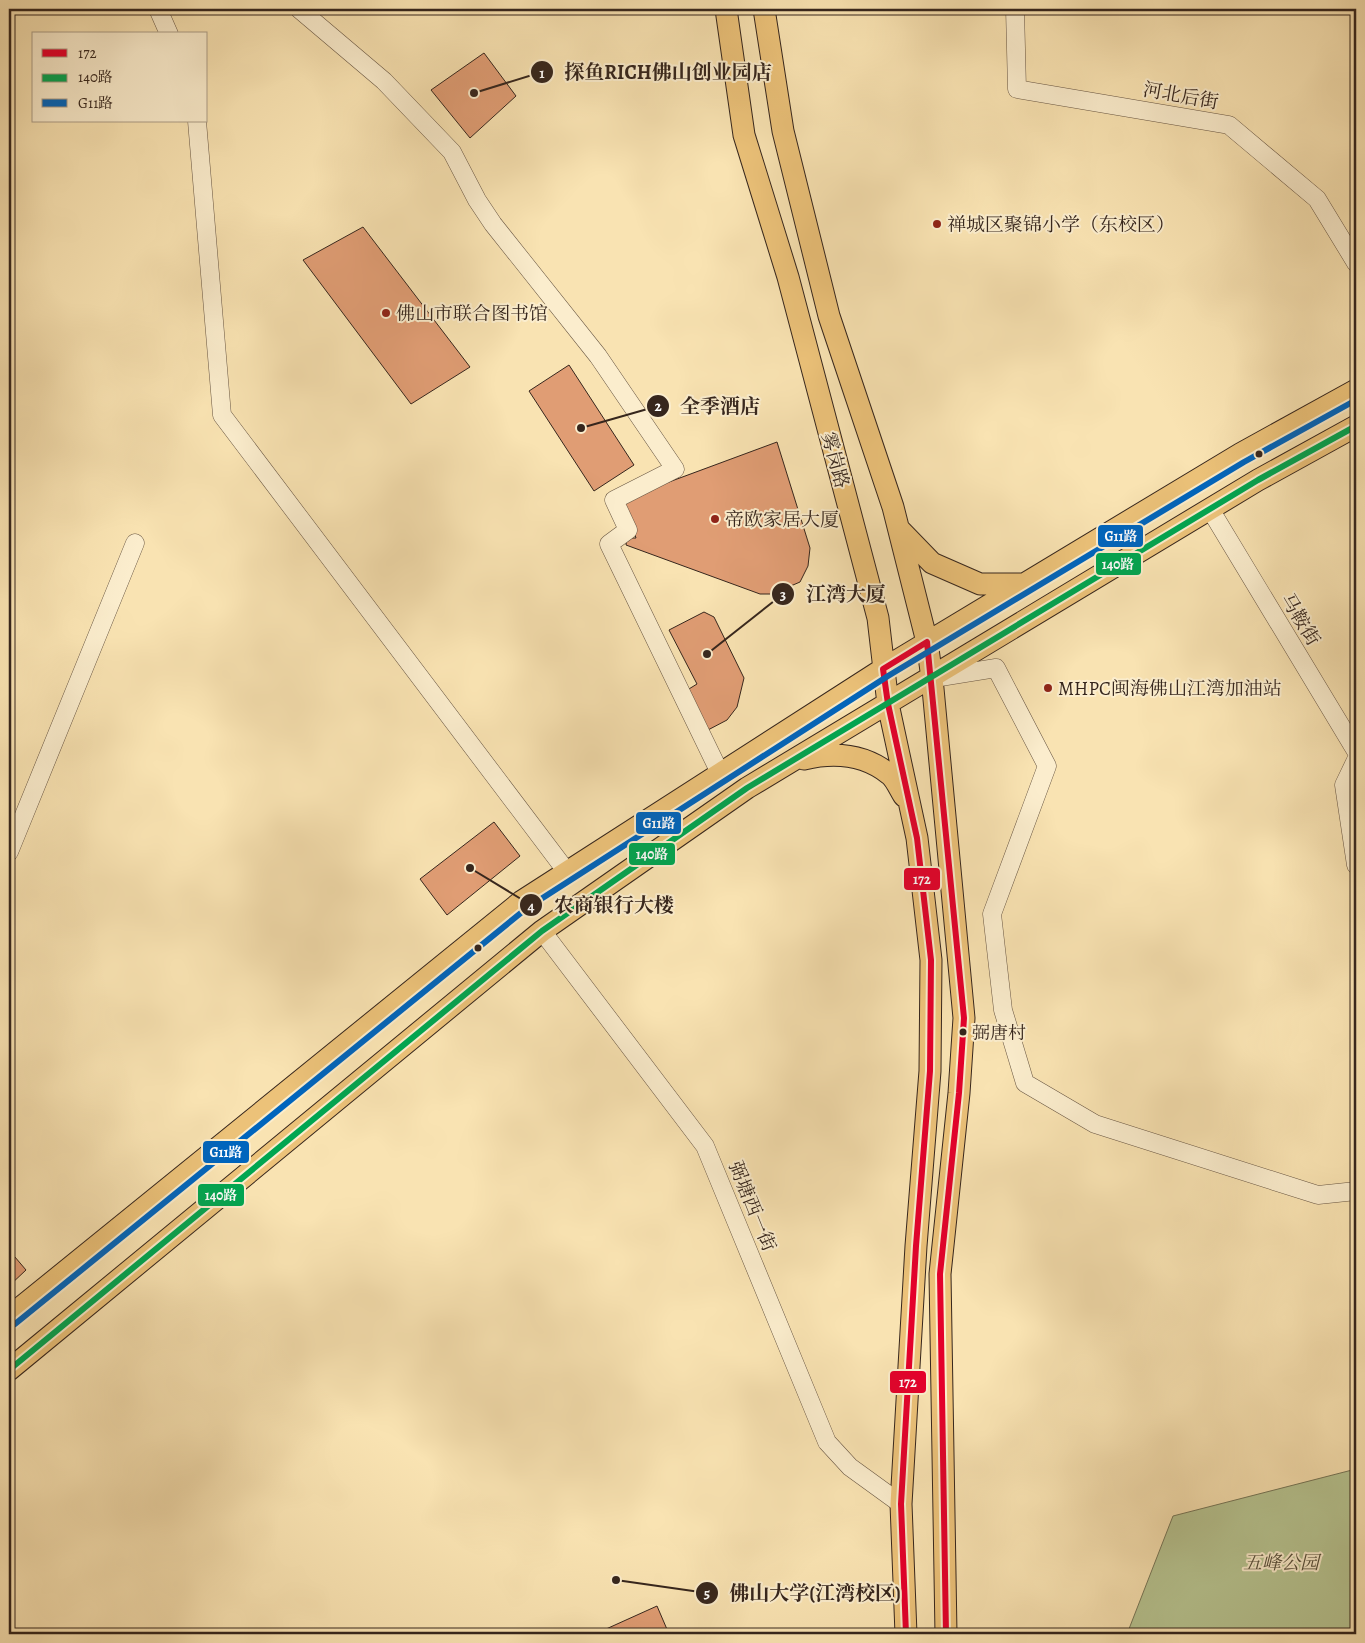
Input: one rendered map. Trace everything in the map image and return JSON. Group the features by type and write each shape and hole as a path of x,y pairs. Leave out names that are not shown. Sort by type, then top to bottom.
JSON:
{"main road":[{"name":"雾岗路","path":"726,9 744,135 788,277 878,618 888,704 917,838 931,960 930,1071 916,1246 900,1504 906,1634"},
{"name":"雾岗路","path":"764,9 783,131 829,316 898,529 927,642 932,678 964,1018 959,1093 940,1274 946,1634"},
{"path":"9,1317 522,901 927,642 1240,454 1356,390"},
{"path":"9,1370 542,931 747,788 1210,509 1356,426"},
{"path":"898,529 932,563 980,584 1023,584"},
{"path":"792,761 826,754 860,758 890,774 911,808"}],"street":[{"path":"158,9 168,32"},
{"path":"299,9 384,81 452,152 476,200 598,356 675,470 614,500 628,530 609,544 720,773"},
{"name":"河北后街","path":"1015,9 1017,89 1228,125 1317,200 1356,264"},
{"path":"198,122 222,415 567,872"},
{"name":"马鞍街","path":"1210,509 1356,751"},
{"path":"9,852 135,543"},
{"path":"932,678 996,668 1047,766 992,914 1003,1010 1025,1083 1095,1124 1318,1195 1356,1190"},
{"path":"1356,760 1344,785 1356,865"},
{"name":"弼塘西一街","path":"542,931 705,1146 827,1442 850,1467 900,1504"}],"green space":[{"name":"五峰公园","path":"1356,1469 1356,1634 1127,1634 1173,1516"}],"building":[{"path":"484,53 516,96 470,138 431,90"},
{"name":"佛山市联合图书馆","path":"363,227 470,367 411,404 303,260"},
{"path":"569,365 634,465 594,491 529,391"},
{"name":"帝欧家居大厦","path":"777,442 810,548 808,566 800,582 772,594 760,594 626,545 627,538 636,538 623,499"},
{"path":"704,612 714,617 744,678 737,707 727,720 706,731 684,692 697,684 669,630"},
{"path":"494,822 520,856 447,915 420,879"},
{"path":"9,1250 26,1270 9,1286"},
{"path":"657,1606 669,1634 595,1634"}],"transit line":[{"name":"G11路","path":"15,1324 527,908 888,676 1244,462 1356,400"},
{"name":"140路","path":"9,1370 542,931 747,788 1258,480 1356,426"},
{"name":"172","path":"906,1634 901,1504 916,1246 930,1071 931,960 917,838 888,704 883,669 927,642 964,1018 959,1093 940,1274 946,1634"}],"place":[{"name":"探鱼RICH佛山创业园店","path":"474,93"},
{"name":"禅城区聚锦小学（东校区）","path":"937,224"},
{"name":"佛山市联合图书馆","path":"386,313"},
{"name":"全季酒店","path":"581,428"},
{"name":"帝欧家居大厦","path":"715,519"},
{"name":"江湾大厦","path":"707,654"},
{"name":"MHPC闽海佛山江湾加油站","path":"1048,688"},
{"name":"农商银行大楼","path":"470,868"},
{"name":"弼唐村","path":"963,1032"},
{"name":"佛山大学(江湾校区)","path":"616,1580"}]}
